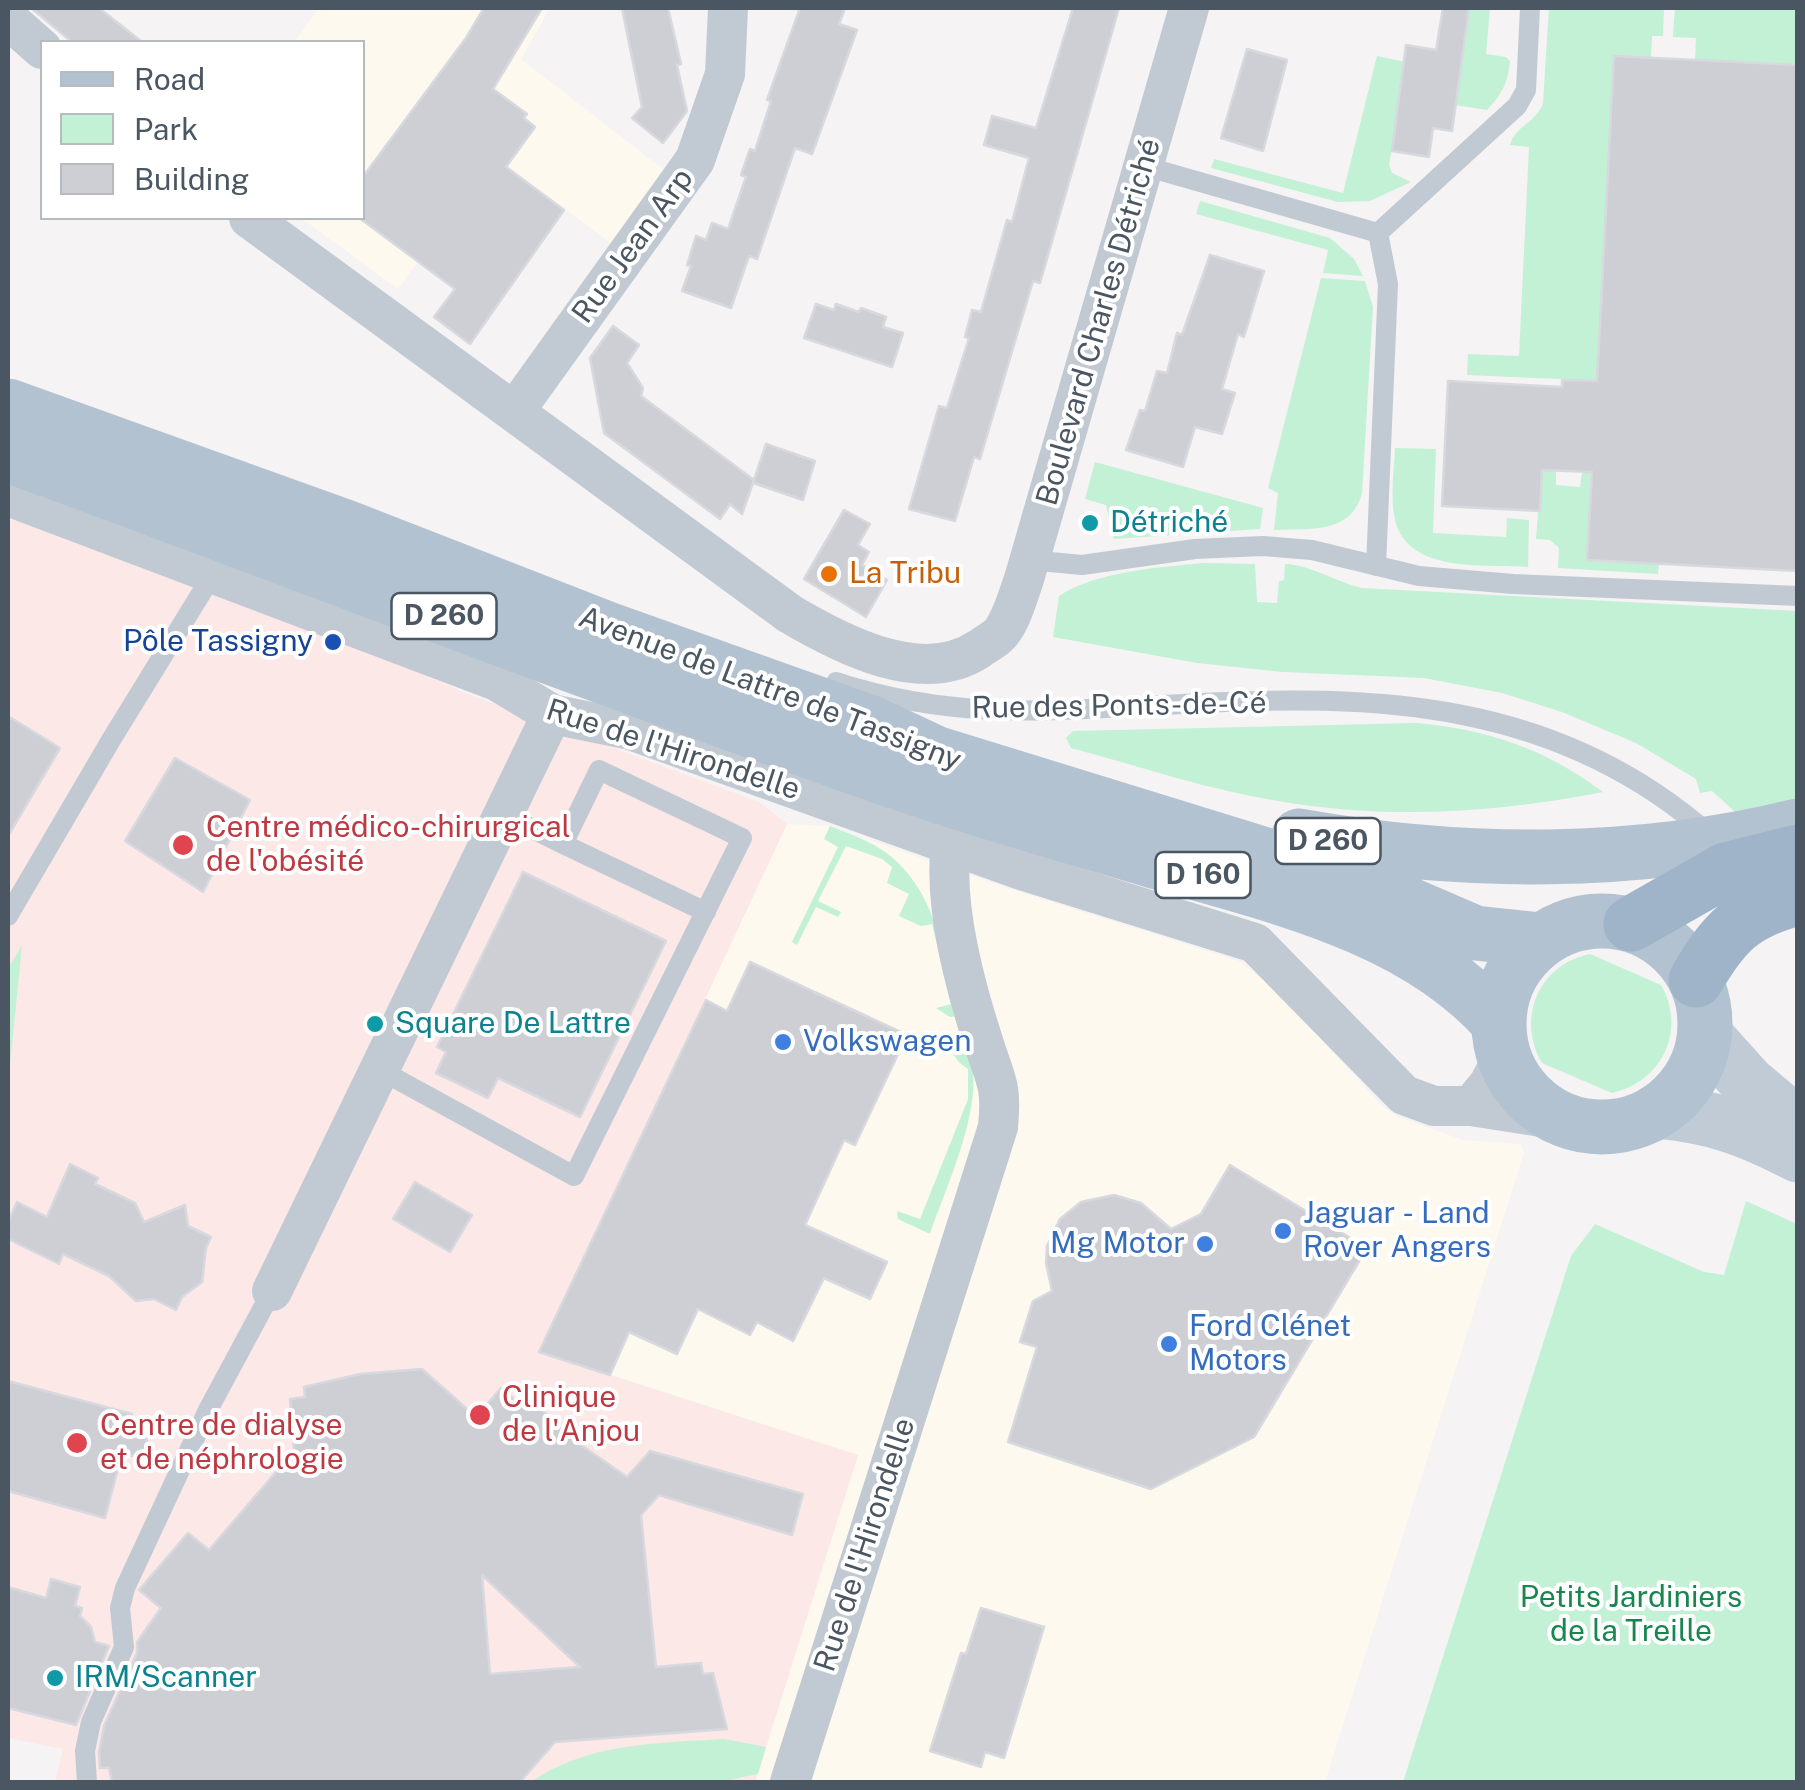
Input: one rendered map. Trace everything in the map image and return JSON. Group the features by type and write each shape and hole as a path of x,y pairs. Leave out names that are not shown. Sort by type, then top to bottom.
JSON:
{"highway":[{"path":"1631,924 1726,870 1782,880 1759,910 1736,925 1711,954 1696,980"}],"main road":[{"name":"Avenue de Lattre de Tassigny","path":"8,406 345,526 607,628 871,724 935,753 1366,886 1475,932 1541,940"},
{"name":"Avenue de Lattre de Tassigny","path":"8,454 881,777"},
{"name":"D 260","path":"871,724 942,736 1212,818 1370,847 1484,857 1594,855 1671,848 1798,826"},
{"name":"D 160","path":"881,777 1377,934 1436,966 1477,998 1501,1039"},
{"path":"1608,920 1631,924 1665,941 1696,980 1703,1002 1705,1036 1692,1074 1680,1091 1656,1111 1628,1124 1608,1127 1567,1121 1532,1100 1518,1085 1501,1039 1502,1000 1510,977 1541,940 1584,922 1608,920"},
{"path":"1705,1036 1748,1083 1798,1125"},
{"path":"1656,1111 1721,1120 1798,1155"}],"street":[{"name":"Rue Jean Arp","path":"514,412 695,160 725,74 728,8"},
{"name":"Boulevard Charles Détriché","path":"1002,634 1029,560 1189,8"},
{"path":"8,19 40,47"},
{"name":"Rue des Ponts-de-Cé","path":"253,220 790,614 838,642 873,655 921,664 969,656 1002,634"},
{"name":"Rue de l'Hirondelle","path":"8,496 497,681 552,714 630,730 951,845 1255,943 1404,1095 1434,1106 1471,1106 1567,1121"},
{"path":"272,1291 552,714"},
{"name":"Rue de l'Hirondelle","path":"790,1782 998,1128 1000,1088 984,1046 952,917 948,878 951,845"},
{"path":"1471,1106 1489,1084 1501,1039"}],"lane":[{"path":"1378,233 1523,98 1530,8"},
{"path":"1144,166 1378,233"},
{"path":"1376,566 1388,284 1378,233"},
{"path":"345,526 660,626"},
{"path":"1029,560 1082,565 1195,548 1263,546 1312,550 1419,576 1513,584 1798,596"},
{"path":"8,916 213,574"},
{"name":"Rue des Ponts-de-Cé","path":"819,676 886,698 952,710 1026,713 1203,702 1370,702 1502,722 1579,748 1667,801 1782,880 1798,914"},
{"path":"380,1070 574,1176 742,838 600,770 564,844"},
{"path":"503,814 706,912"},
{"path":"87,1782 85,1751 90,1722 124,1647 120,1608 132,1571 272,1291"}],"shaded area":[{"path":"319,8 550,8 521,59 668,173 616,247 496,157 398,289 304,220 365,220 365,40 295,40"},
{"path":"8,514 368,650 468,694 759,802 787,824 540,1352 858,1455 755,1782 55,1782 63,1749 8,1738"},
{"path":"787,824 830,826 1007,888 1239,961 1277,991 1381,1105 1396,1116 1463,1140 1521,1144 1524,1153 1325,1782 755,1782 858,1455 539,1352"}],"green space":[{"path":"1469,8 1490,8 1486,54 1510,61 1506,82 1487,110 1455,105 1396,124 1389,165 1392,173 1411,182 1370,201 1338,202 1211,168 1214,159 1343,193 1377,56 1459,73"},
{"path":"1549,8 1664,8 1663,36 1652,36 1651,58 1614,57 1596,399 1581,380 1467,375 1468,354 1519,356 1529,147 1510,145 1543,103"},
{"path":"1675,8 1797,8 1797,65 1695,60 1696,38 1673,37"},
{"path":"1200,201 1330,238 1354,259 1363,276 1323,273 1328,250 1196,214"},
{"path":"1321,278 1365,281 1373,307 1362,493 1356,507 1339,523 1274,530 1278,493 1268,488"},
{"path":"1395,448 1436,449 1433,533 1506,537 1507,518 1529,520 1528,567 1450,563 1415,550 1395,520"},
{"path":"1095,462 1263,508 1260,529 1114,539 1106,505 1085,499"},
{"path":"1542,464 1556,471 1556,485 1580,487 1582,472 1592,472 1587,560 1659,564 1658,574 1558,568 1559,548 1550,540 1536,539"},
{"path":"1203,563 1255,564 1257,602 1277,603 1285,564 1362,588 1797,611 1797,816 1754,829 1712,791 1700,793 1696,779 1636,743 1562,712 1502,693 1424,678 1283,672 1197,663 1053,637 1059,596 1074,588 1128,572"},
{"path":"1416,723 1467,730 1515,744 1560,764 1603,792 1482,809 1401,812 1319,807 1174,777 1071,748 1066,738 1073,731"},
{"path":"830,826 874,845 911,878 934,920 958,1016 950,1017 936,1008 951,1004 932,924 921,926 899,916 909,894 887,883 892,867 882,859 846,846 818,901 841,912 838,917 816,907 797,945 792,942 838,847 824,839"},
{"path":"22,945 8,1085 8,969"},
{"path":"1590,954 1661,985 1671,1019 1665,1052 1656,1066 1630,1087 1612,1093 1542,1063 1531,1028 1537,995 1546,981 1557,969"},
{"path":"947,1036 967,1052 973,1070 973,1092 963,1142 930,1234 898,1219 897,1211 920,1219 968,1099 968,1069 952,1051"},
{"name":"Petits Jardiniers de la Treille","path":"1746,1201 1797,1224 1797,1782 1403,1782 1571,1256 1595,1224 1704,1272 1724,1275"},
{"path":"724,1739 766,1747 758,1774 719,1782 531,1782 552,1769 599,1752"}],"building":[{"path":"31,8 99,8 139,40 70,40"},
{"path":"484,8 542,8 493,89 527,114 524,118 535,127 506,167 564,210 470,344 434,317 455,289 362,220 365,174"},
{"path":"622,8 668,8 687,111 663,143 632,118 642,107"},
{"path":"800,8 845,8 839,24 857,30 812,154 795,148 757,259 749,256 731,308 682,291 691,266 687,265 696,236 706,240 712,223 728,229 746,177 741,175 750,149 755,151 771,101 767,100"},
{"path":"1073,8 1119,8 1040,283 1033,281 980,459 974,457 955,521 909,509 939,406 947,408 969,338 965,337 972,310 981,312 1029,158 984,145 992,116 1036,128"},
{"path":"1443,8 1469,8 1452,131 1433,128 1429,157 1392,151 1406,45 1436,50"},
{"path":"1247,49 1287,60 1263,151 1221,138"},
{"path":"1614,56 1798,65 1798,571 1587,560 1592,472 1542,470 1540,511 1442,506 1448,381 1562,387 1562,380 1597,381"},
{"path":"1210,255 1264,271 1244,337 1238,334 1222,389 1235,393 1222,434 1195,427 1183,467 1126,450 1140,410 1145,411 1157,371 1167,373 1177,333 1182,335"},
{"path":"816,304 834,310 836,304 859,312 861,308 886,317 883,327 903,333 892,367 804,338"},
{"path":"613,326 639,345 627,363 643,388 641,396 754,480 742,514 730,504 720,519 604,433 590,358"},
{"path":"766,444 815,461 803,500 753,483"},
{"path":"844,510 870,524 858,545 869,552 862,565 887,580 866,617 804,579"},
{"path":"8,716 60,748 8,836"},
{"path":"175,758 250,800 203,892 125,841"},
{"path":"523,872 666,941 580,1117 498,1078 488,1098 436,1073 446,1052 437,1047"},
{"path":"750,962 907,1035 855,1145 844,1140 805,1225 887,1262 870,1299 824,1278 793,1341 757,1322 750,1335 698,1309 677,1354 629,1332 610,1375 539,1352 706,1000 727,1011"},
{"path":"70,1164 98,1178 95,1184 135,1203 144,1222 185,1205 188,1226 211,1237 202,1282 182,1297 176,1310 154,1299 136,1301 109,1276 63,1254 59,1264 8,1239 8,1222 17,1202 47,1217"},
{"name":"Ford Clénet Motors","path":"1230,1165 1367,1248 1254,1437 1151,1489 1008,1442 1037,1347 1020,1342 1033,1301 1052,1291 1047,1246 1060,1219 1081,1202 1114,1195 1141,1203 1171,1229 1201,1214"},
{"path":"415,1182 472,1215 450,1252 393,1219"},
{"path":"422,1369 476,1417 501,1388 523,1407 530,1399 578,1443 627,1477 650,1451 803,1494 792,1535 659,1495 641,1515 656,1667 701,1663 703,1674 713,1673 727,1729 555,1742 520,1782 112,1782 109,1768 100,1768 104,1726 137,1653 137,1642 161,1608 139,1590 188,1533 209,1550 294,1451 290,1399 305,1397 304,1387 360,1374","holes":["482,1575 580,1667 490,1674"]},
{"name":"Centre de dialyse et de néphrologie","path":"8,1381 132,1414 128,1428 149,1433 142,1459 122,1453 105,1518 8,1491"},
{"name":"IRM/Scanner","path":"51,1579 80,1587 75,1606 82,1608 80,1616 91,1627 95,1642 109,1646 76,1725 8,1708 8,1587 46,1598"},
{"path":"981,1608 1044,1627 1004,1758 985,1752 981,1767 930,1751 961,1653 966,1654"}],"place":[{"name":"Détriché","path":"1090,523"},
{"name":"La Tribu","path":"829,574"},
{"name":"Pôle Tassigny","path":"333,642"},
{"name":"Centre médico-chirurgical de l'obésité","path":"183,845"},
{"name":"Square De Lattre","path":"375,1024"},
{"name":"Volkswagen","path":"783,1042"},
{"name":"Jaguar - Land Rover Angers","path":"1283,1231"},
{"name":"Mg Motor","path":"1205,1244"},
{"name":"Ford Clénet Motors","path":"1169,1344"},
{"name":"Clinique de l'Anjou","path":"480,1415"},
{"name":"Centre de dialyse et de néphrologie","path":"77,1443"},
{"name":"IRM/Scanner","path":"55,1678"}]}
